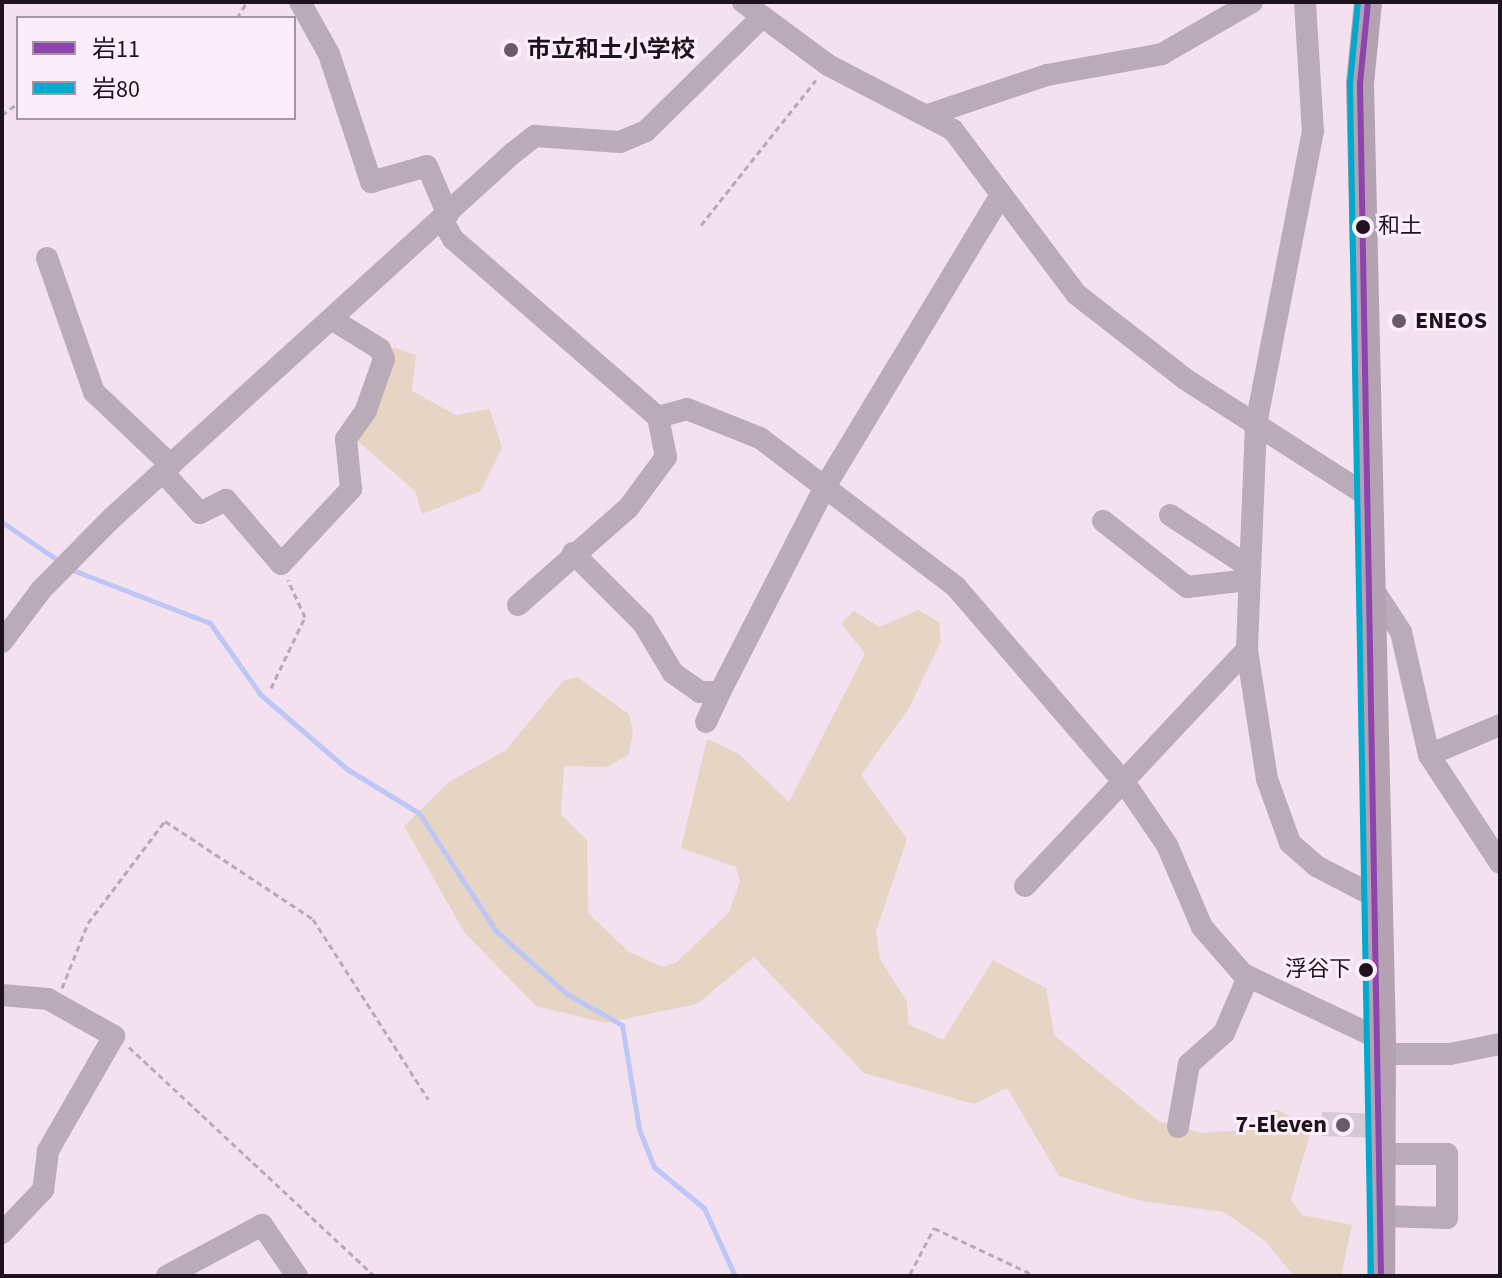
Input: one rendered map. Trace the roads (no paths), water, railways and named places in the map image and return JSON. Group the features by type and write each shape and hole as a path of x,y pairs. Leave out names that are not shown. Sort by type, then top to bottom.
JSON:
{"main road":[{"path":"1368,2 1360,84 1382,1047 1381,1276"}],"street":[{"path":"300,2 323,41 371,182 427,166 453,239 658,417 666,457 620,517 573,553 518,605"},
{"path":"743,2 828,65 887,101 928,115 953,130 1076,294 1129,340 1368,496"},
{"path":"928,115 1047,75 1162,54 1252,2"},
{"path":"1305,2 1308,174 1256,424 1247,650 1267,779 1290,843 1378,898"},
{"path":"2,642 41,590 167,469 535,136 620,142 646,131 761,18"},
{"path":"706,722 826,485 1001,195"},
{"path":"47,258 94,392 167,469 200,513 226,500 281,564 351,489 346,439 384,359 380,349 333,320"},
{"path":"658,417 687,409 744,428 826,485 956,587 1124,782 1167,845 1202,927 1248,977 1382,1047 1450,1054 1500,1044"},
{"path":"1170,515 1248,573"},
{"path":"1103,521 1187,587 1248,573"},
{"path":"573,553 643,623 673,673 700,692 720,692"},
{"path":"1371,586 1401,632 1429,755 1500,863"},
{"path":"1025,886 1247,650"},
{"path":"1429,755 1500,725"},
{"path":"1178,1127 1189,1064 1224,1033 1248,977"},
{"path":"2,995 57,1003 114,1036 48,1151 43,1190 2,1233"},
{"path":"1381,1216 1447,1218 1447,1154 1382,1154"},
{"path":"167,1276 262,1225 297,1276"}],"waterway":[{"path":"2,522 59,561"},
{"path":"70,569 210,623 260,694 347,769 419,813 496,931 567,994 622,1025 639,1129 654,1167 704,1208 735,1276"}],"place":[{"name":"市立和土小学校","path":"511,50"},
{"name":"和土","path":"1363,227"},
{"name":"ENEOS","path":"1399,321"},
{"name":"浮谷下","path":"1366,970"},
{"name":"7-Eleven","path":"1343,1125"}]}
